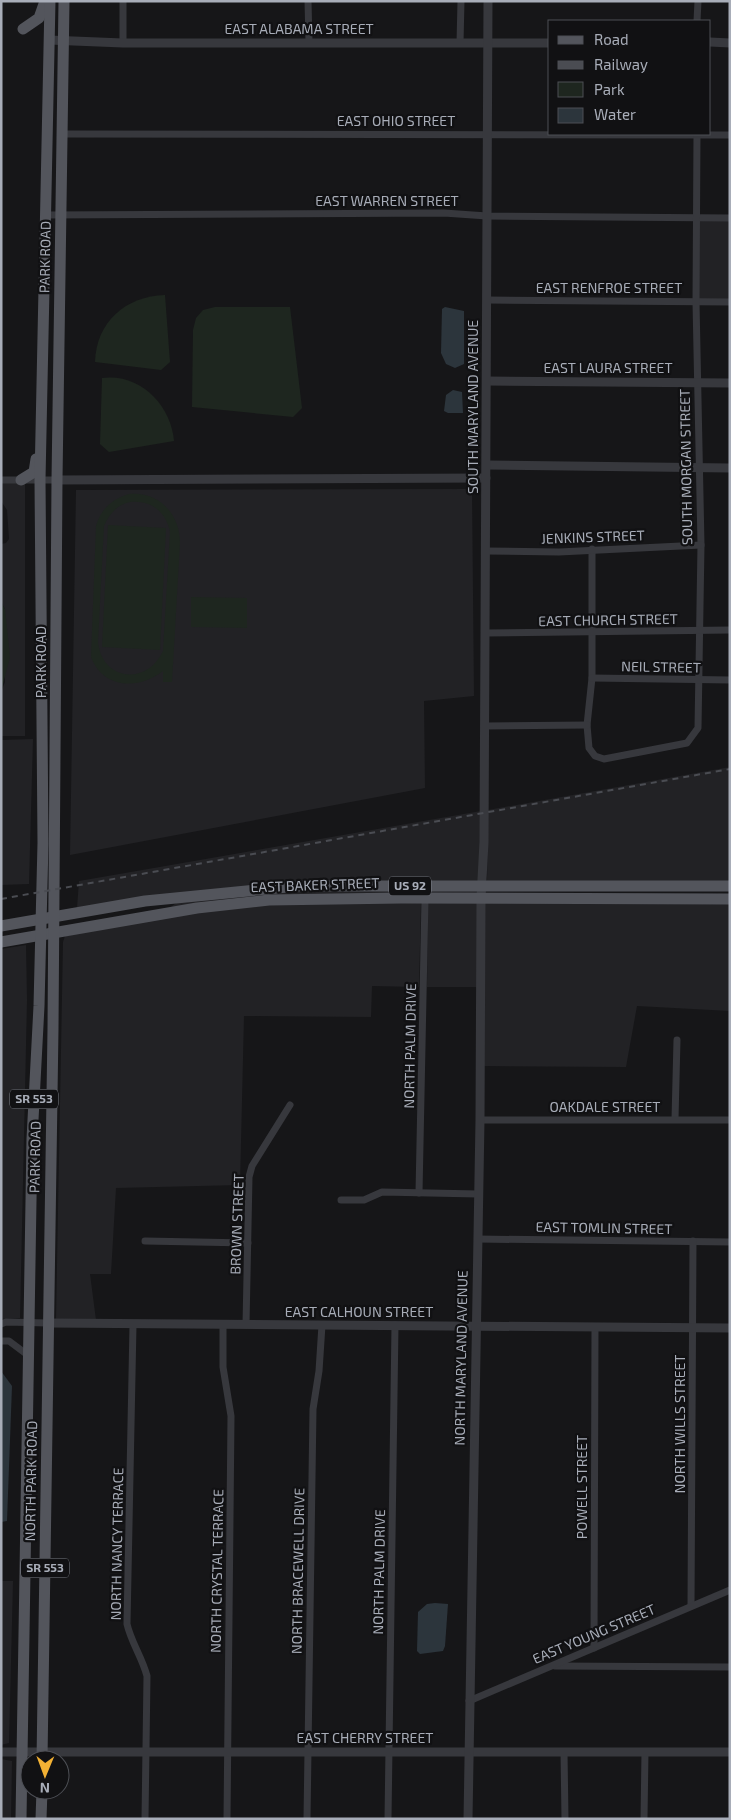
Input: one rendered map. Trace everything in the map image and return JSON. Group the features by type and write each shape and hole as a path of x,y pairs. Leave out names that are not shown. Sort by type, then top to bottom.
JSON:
{"main road":[{"path":"23,28 39,18 45,1"},
{"name":"PARK ROAD","path":"29,1322 32,1139 42,918 43,754 40,480 50,1"},
{"path":"56,1 56,24 58,34 63,40"},
{"name":"PARK ROAD","path":"48,1323 64,1"},
{"path":"48,108 53,126 54,208 60,216"},
{"path":"21,480 34,472 38,399 42,375"},
{"path":"42,375 47,403 48,459 50,469 57,480"},
{"path":"40,480 51,499 51,574 56,593"},
{"name":"EAST BAKER STREET","path":"53,925 136,902 175,899 235,890 298,886 730,886"},
{"name":"EAST BAKER STREET","path":"53,925 237,903 299,899 730,899"},
{"name":"US 92","path":"1,926 42,918 53,925 41,936 1,942"},
{"name":"NORTH PARK ROAD","path":"21,1750 29,1322"},
{"name":"NORTH PARK ROAD","path":"42,1750 48,1323"},
{"name":"NORTH PARK ROAD","path":"20,1800 20,1819"},
{"path":"41,1819 42,1800"}],"street":[{"path":"123,1 123,43"},
{"path":"308,1 309,42"},
{"path":"460,43 461,1"},
{"name":"SOUTH MARYLAND AVENUE","path":"483,886 486,633 488,1"},
{"path":"697,20 698,1"},
{"name":"EAST ALABAMA STREET","path":"49,40 123,43 548,43"},
{"path":"711,42 730,43"},
{"name":"EAST OHIO STREET","path":"62,134 548,134"},
{"name":"EAST OHIO STREET","path":"697,135 730,135"},
{"name":"SOUTH MORGAN STREET","path":"587,725 589,748 595,756 604,759 687,743 693,738 698,728 701,545 696,302 697,135"},
{"name":"EAST WARREN STREET","path":"45,215 444,213 487,216 730,218"},
{"name":"EAST RENFROE STREET","path":"487,300 730,302"},
{"name":"EAST LAURA STREET","path":"487,381 730,383"},
{"path":"486,465 730,468"},
{"path":"1,480 486,478"},
{"name":"JENKINS STREET","path":"486,551 559,552 701,545"},
{"path":"485,726 587,725 592,678 592,549"},
{"name":"EAST CHURCH STREET","path":"486,633 730,630"},
{"name":"NEIL STREET","path":"592,678 730,680"},
{"path":"586,885 586,899"},
{"name":"NORTH MARYLAND AVENUE","path":"468,1819 480,1120 481,898 483,886"},
{"path":"706,886 706,899"},
{"name":"NORTH PALM DRIVE","path":"419,1194 425,898"},
{"path":"676,1119 678,1040"},
{"name":"BROWN STREET","path":"246,1325 249,1177 252,1166 290,1105"},
{"name":"OAKDALE STREET","path":"480,1120 730,1120"},
{"path":"341,1200 364,1200 382,1192 478,1194"},
{"name":"EAST TOMLIN STREET","path":"478,1239 730,1242"},
{"path":"145,1241 248,1243"},
{"name":"NORTH WILLS STREET","path":"691,1606 693,1242"},
{"path":"1,1324 6,1322 48,1323"},
{"name":"EAST CALHOUN STREET","path":"48,1323 730,1328"},
{"name":"NORTH NANCY TERRACE","path":"133,1325 127,1624 130,1638 142,1659 147,1676 145,1819"},
{"name":"NORTH CRYSTAL TERRACE","path":"223,1325 222,1367 231,1416 227,1819"},
{"name":"NORTH BRACEWELL DRIVE","path":"307,1819 313,1409 319,1370 322,1325"},
{"name":"NORTH PALM DRIVE","path":"388,1819 395,1325"},
{"name":"POWELL STREET","path":"594,1648 595,1327"},
{"path":"1,1341 9,1341 29,1356"},
{"name":"EAST YOUNG STREET","path":"469,1701 730,1590"},
{"path":"551,1666 730,1667"},
{"name":"EAST CHERRY STREET","path":"1,1752 20,1752"},
{"name":"EAST CHERRY STREET","path":"70,1755 146,1752 730,1752"},
{"path":"564,1752 565,1819"},
{"path":"644,1819 645,1752"}],"shaded area":[{"path":"696,218 730,218 730,302 696,302"},
{"path":"1,478 25,482 25,736 1,736 1,692 5,682 5,609 1,602 1,544 6,543 9,539 7,510 1,501"},
{"path":"472,489 474,696 424,701 425,788 70,855 76,490"},
{"path":"33,739 29,884 1,885 1,740"},
{"path":"730,767 730,882 487,882 488,810"},
{"path":"481,811 480,882 265,884 77,908 79,881"},
{"path":"479,890 478,894 171,907 176,903 265,892"},
{"path":"421,902 419,987 372,986 371,1017 244,1016 240,1185 116,1188 111,1274 90,1274 96,1320 56,1319 63,942 65,936 197,912 269,905"},
{"path":"428,902 478,903 477,987 427,987"},
{"path":"485,903 730,903 730,1011 637,1006 626,1067 484,1066"},
{"path":"26,945 27,1000 20,1318 1,1319 1,949"},
{"path":"1,1581 13,1581 9,1743 1,1745"},
{"path":"1,1759 12,1761 11,1819 1,1819"}],"green space":[{"path":"165,295 170,362 161,370 95,362 101,335 107,323 116,314 138,300"},
{"path":"215,307 290,307 302,408 293,417 192,407 193,330 196,318 203,310"},
{"path":"102,378 116,378 129,381 141,386 151,394 167,415 174,441 109,452 100,444"},
{"path":"140,494 150,496 166,506 172,514 179,532 180,543 172,682 163,682 163,671 154,677 133,683 113,681 97,668 91,657 96,526 104,510 112,502 123,496","holes":["138,502 156,508 165,518 170,531 163,651 156,662 147,670 136,674 126,674 116,671 108,665 101,655 98,642 104,526 117,508 125,503"]},
{"path":"108,525 166,528 160,650 102,647"},
{"path":"191,597 247,598 247,628 191,627"},
{"path":"1,602 5,609 10,657 1,692"}],"water":[{"path":"445,307 464,311 464,364 455,368 446,364 441,353 442,309"},
{"path":"453,390 462,392 463,413 448,413 444,411 446,395"},
{"path":"1,1371 12,1386 7,1521 1,1522"},
{"path":"427,1604 448,1604 445,1646 443,1651 420,1654 417,1651 418,1612"}],"railway":[{"path":"1,899 730,769"}]}
